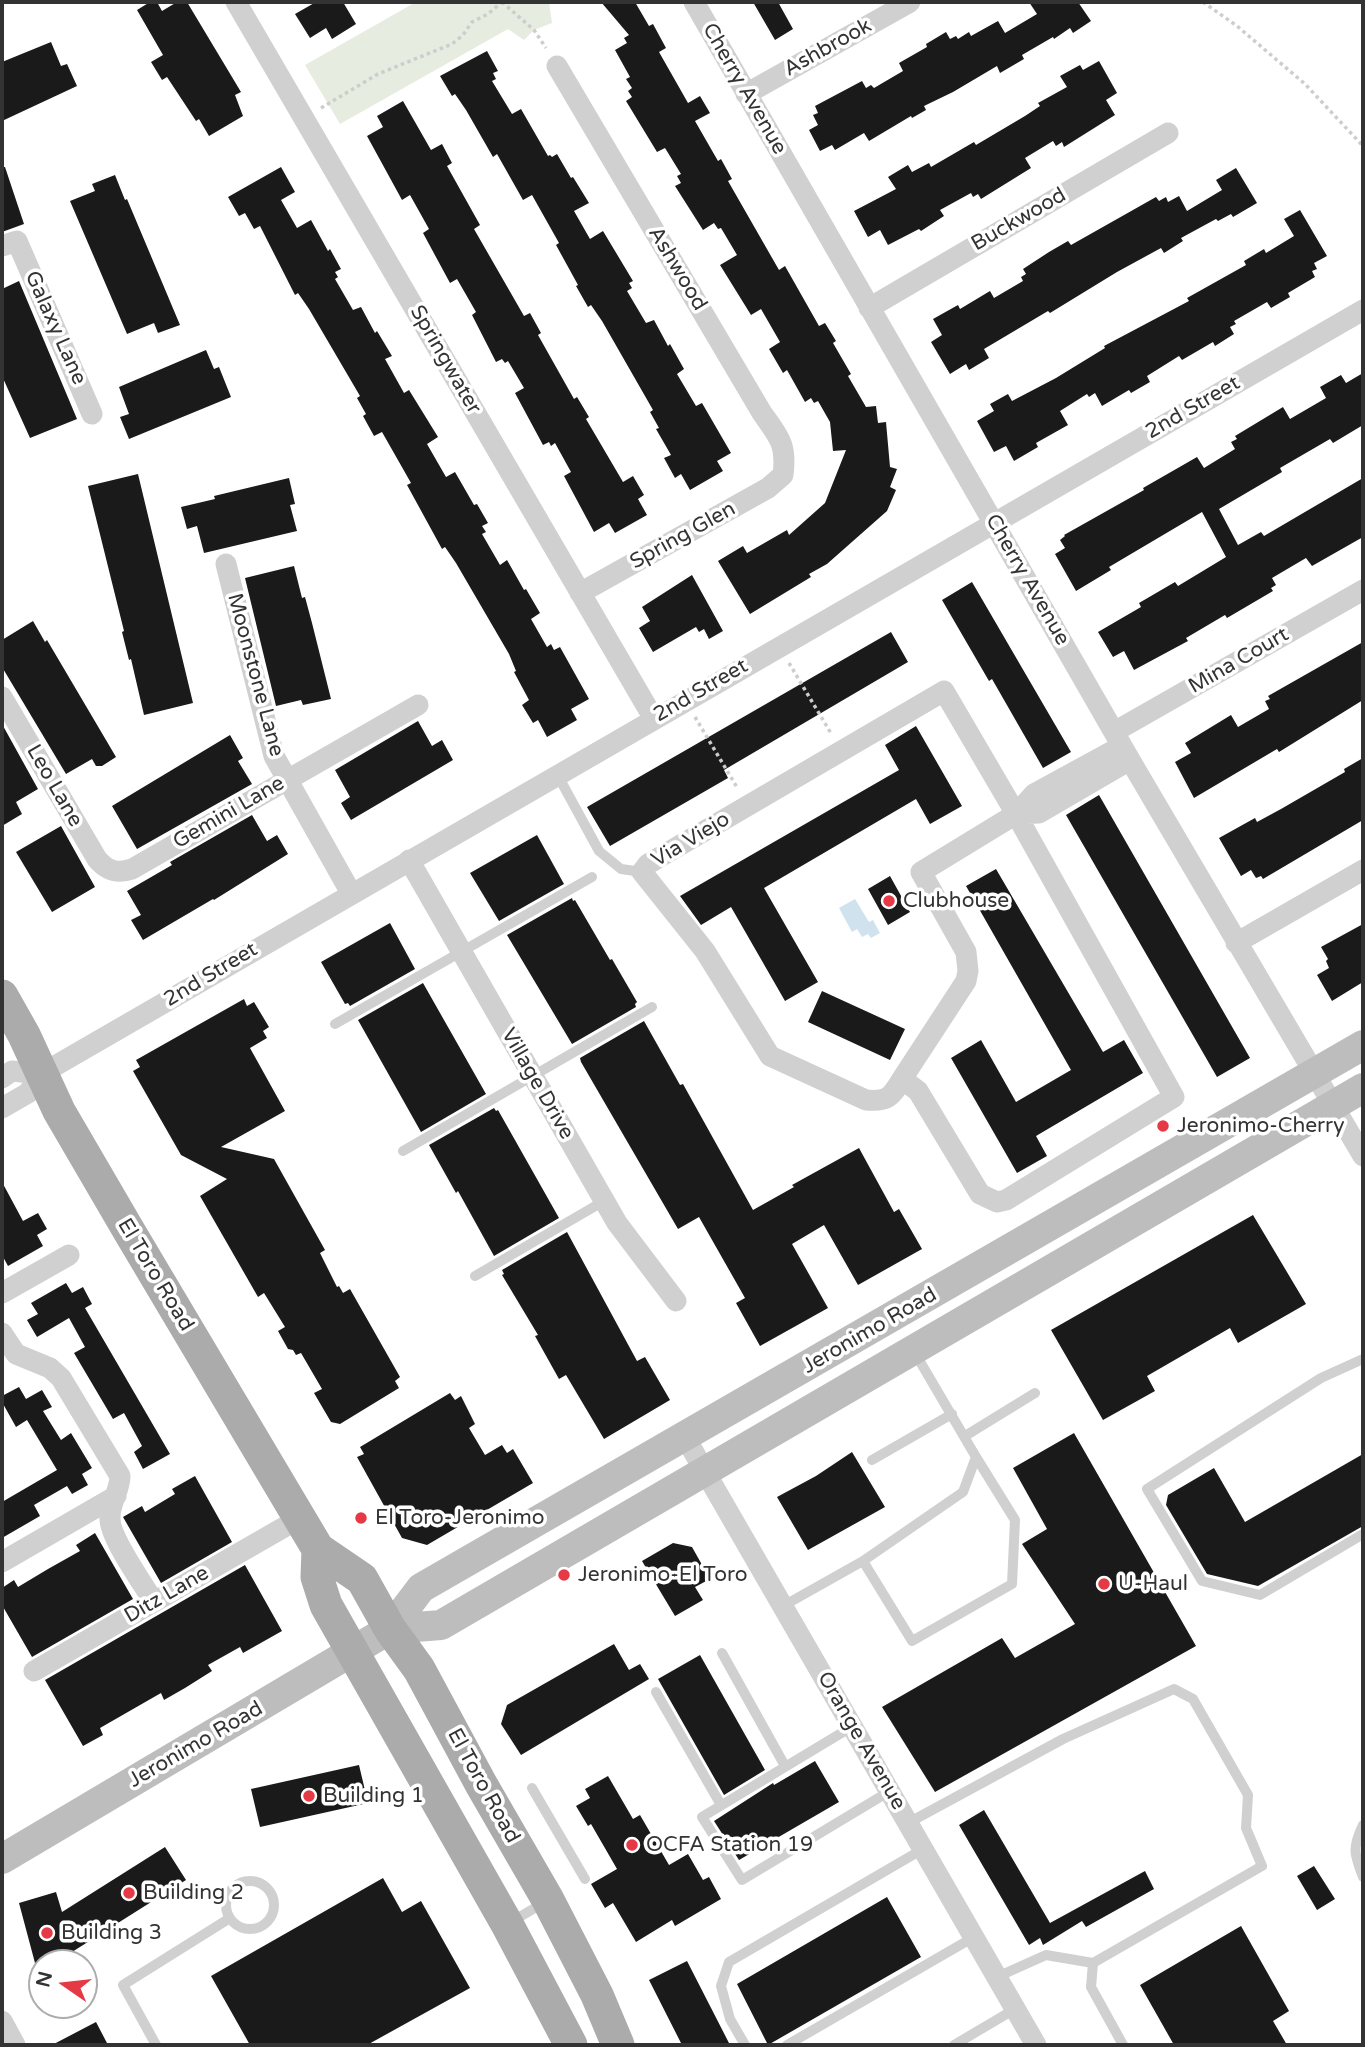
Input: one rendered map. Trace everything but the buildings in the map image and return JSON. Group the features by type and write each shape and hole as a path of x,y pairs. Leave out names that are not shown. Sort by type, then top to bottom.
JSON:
{"main road":[{"name":"El Toro Road","path":"2,996 24,1035 41,1074 129,1231 318,1549 362,1579 390,1629 423,1676 548,1900 597,1995 618,2045"},
{"name":"Jeronimo Road","path":"2,1859 390,1629 421,1588 1363,1045"},
{"name":"Jeronimo Road","path":"390,1629 441,1625 1363,1088"},
{"name":"El Toro Road","path":"318,1549 317,1577 326,1605 508,1924 571,2045"}],"street":[{"name":"Springwater","path":"236,2 654,719"},
{"name":"Cherry Avenue","path":"694,2 1236,943 1363,1156"},
{"name":"Ashbrook","path":"746,94 896,5"},
{"name":"Ashwood","path":"557,66 762,413 783,442 783,474"},
{"name":"Buckwood","path":"869,308 1168,133"},
{"name":"Galaxy Lane","path":"9,244 92,414"},
{"name":"2nd Street","path":"41,1074 1363,310"},
{"name":"Spring Glen","path":"580,593 768,488 783,474"},
{"name":"Moonstone Lane","path":"226,565 274,755 351,894"},
{"name":"Mina Court","path":"1122,746 1363,590"},
{"name":"Via Viejo","path":"902,1079 918,1091 980,1194 997,1202 1006,1200 1174,1097 1016,814 944,691 648,864 642,872 705,951 756,1038 770,1056 866,1100 880,1101 892,1095 902,1079 966,981 968,971 966,952 921,872 1016,814 1039,813 1122,746"},
{"name":"Leo Lane","path":"2,697 97,859 111,870"},
{"name":"Gemini Lane","path":"111,870 122,872 132,869 418,705"},
{"name":"Village Drive","path":"409,860 617,1223 676,1301"},
{"path":"1236,943 1363,870"},
{"path":"2,1078 12,1071 41,1074 28,1094 2,1108"},
{"path":"2,1293 69,1255"},
{"path":"2,1333 16,1354 50,1368 61,1378 120,1476 110,1521 154,1602"},
{"name":"Orange Avenue","path":"685,1437 1036,2045"},
{"path":"2,1562 116,1496"},
{"name":"Ditz Lane","path":"34,1671 300,1518"},
{"path":"2,2021 15,2045"}],"lane":[{"path":"557,774 598,851 621,869 642,872"},
{"path":"335,1024 592,877"},
{"path":"403,1151 652,1007"},
{"path":"475,1276 604,1201"},
{"path":"863,1561 912,1641 1012,1584 1015,1520 913,1349"},
{"path":"1363,1359 1321,1378 1147,1489 1202,1581 1260,1595 1363,1534"},
{"path":"965,1436 1035,1393"},
{"path":"872,1460 952,1414"},
{"path":"783,1606 863,1561 963,1492 976,1457"},
{"path":"722,1653 785,1766"},
{"path":"908,1823 1063,1739 1174,1689 1193,1699 1248,1795 1246,1828 1262,1866 1093,1963 1045,1955 997,1977"},
{"path":"656,1692 721,1805"},
{"path":"852,1726 702,1817 742,1880 890,1791"},
{"path":"532,1788 585,1879"},
{"path":"1363,1825 1354,1854 1363,1877"},
{"path":"745,2045 730,2019 721,1986 729,1962 923,1849"},
{"path":"251,1881 267,1888 274,1904 268,1920 253,1929 236,1925 230,1918 226,1902 234,1886 251,1881"},
{"path":"508,1924 548,1900"},
{"path":"156,2045 123,1985 230,1918"},
{"path":"787,2045 974,1937"},
{"path":"1093,1963 1091,1987 1123,2045"},
{"path":"954,2045 1015,2009"}],"path":[{"path":"304,119 378,74 452,44 472,22 488,14 502,2 534,30 557,66"},
{"path":"1203,2 1237,26 1306,84 1363,146"},
{"path":"779,646 841,751"},
{"path":"685,700 748,805"}],"shaded area":[{"path":"416,2 549,2 552,23 534,30 524,40 508,29 340,124 305,65"}],"water":[{"path":"855,899 869,922 873,920 880,933 871,938 868,934 862,937 857,929 852,932 839,908"}],"place":[{"name":"Clubhouse","path":"889,901"},
{"name":"Jeronimo-Cherry","path":"1163,1126"},
{"name":"El Toro-Jeronimo","path":"361,1518"},
{"name":"Jeronimo-El Toro","path":"564,1575"},
{"name":"U-Haul","path":"1104,1584"},
{"name":"Building 1","path":"309,1796"},
{"name":"OCFA Station 19","path":"632,1845"},
{"name":"Building 2","path":"129,1893"},
{"name":"Building 3","path":"47,1933"}]}
